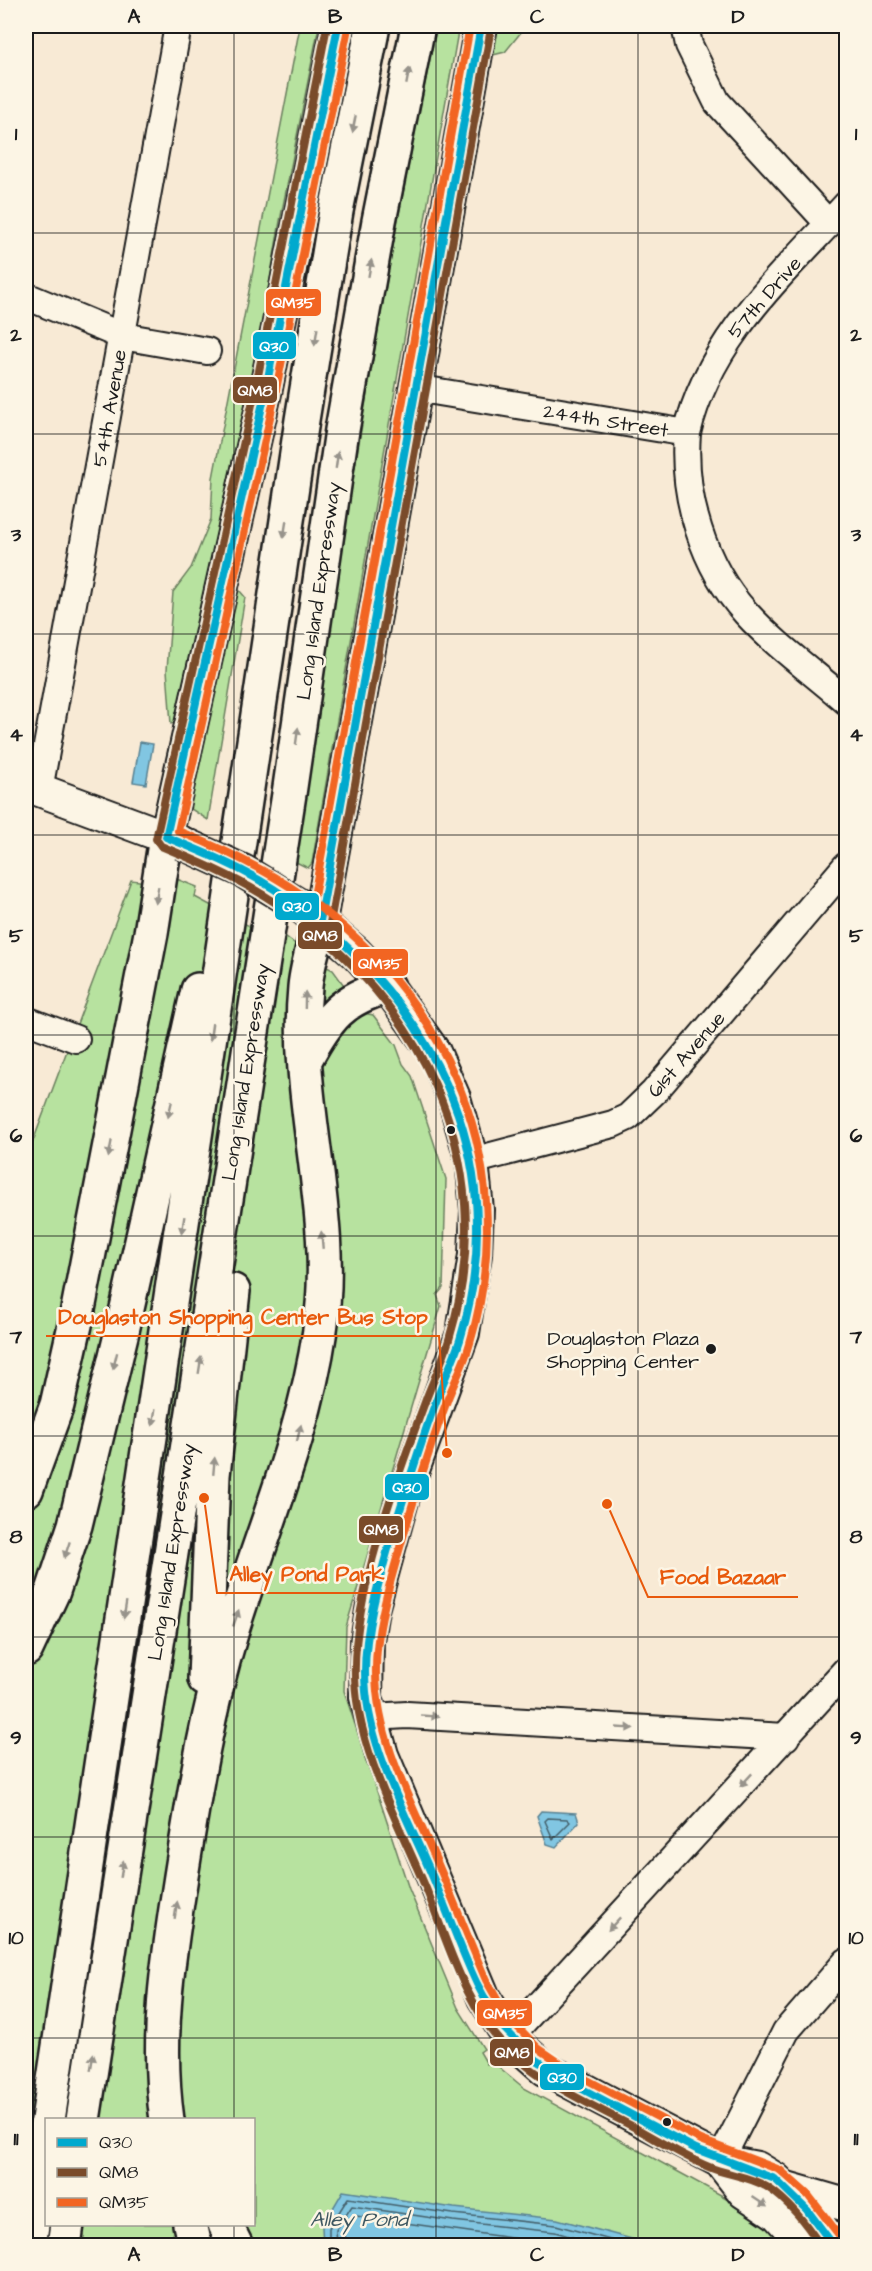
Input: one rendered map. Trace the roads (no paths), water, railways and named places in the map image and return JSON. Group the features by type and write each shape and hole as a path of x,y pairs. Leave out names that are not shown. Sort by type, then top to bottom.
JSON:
{"highway":[{"name":"Long Island Expressway","path":"48,2118 246,787 336,211 373,26"},
{"name":"Long Island Expressway","path":"83,2118 289,794 342,430 379,221 418,26"},
{"path":"26,1649 53,1591 75,1526 246,787"},
{"path":"200,1755 213,1474 289,794"},
{"path":"26,1490 57,1405 88,1262 148,945 174,840"},
{"path":"167,2118 161,2082 161,2036 167,1968 200,1755 214,1691 232,1628 296,1444 321,1326 324,1264 306,1058 305,985 311,914"},
{"path":"306,1058 323,1025 350,1000 365,992 388,987"},
{"path":"26,1440 45,1400 88,1262"},
{"path":"167,1968 168,2029 175,2082 185,2118"},
{"path":"29,2240 45,2134"},
{"path":"190,2226 195,2246"},
{"path":"226,2226 236,2246"}],"main road":[{"path":"174,840 338,26"},
{"path":"311,914 415,388 481,26"},
{"path":"32,787 174,840 243,871 311,914 356,953 388,987 434,1052 454,1098 472,1161 477,1210 475,1255 463,1333 403,1497 372,1610 365,1674 366,1697 382,1755 484,1998 509,2037 544,2069 720,2161 757,2168 783,2186 812,2216 834,2246"},
{"path":"720,2161 744,2192 777,2214 806,2246"},
{"path":"783,2186 846,2205"}],"street":[{"name":"54th Avenue","path":"32,787 122,336 178,26"},
{"path":"685,26 689,45 717,102 829,224"},
{"name":"57th Drive","path":"687,433 704,383 727,339 747,312 846,205"},
{"path":"26,296 122,336 207,351"},
{"name":"244th Street","path":"415,388 687,433 689,489 704,540 720,578 751,619 846,701"},
{"name":"61st Avenue","path":"472,1161 597,1130 628,1117 654,1092 846,866"},
{"path":"26,1020 76,1039"},
{"path":"509,2037 846,1670"},
{"path":"372,1717 407,1715 786,1737"},
{"path":"720,2161 786,2031 846,1962"}],"water":[{"path":"140,742 153,744 146,784 133,782"},
{"path":"541,1811 576,1813 579,1822 556,1847 547,1844 537,1816"},
{"name":"Alley Pond","path":"343,2191 454,2208 557,2219 639,2241 641,2245 323,2245 322,2227"}],"place":[{"name":"Douglaston Plaza Shopping Center","path":"711,1349"},
{"name":"Douglaston Shopping Center Bus Stop","path":"447,1453"},
{"name":"Alley Pond Park","path":"204,1498"},
{"name":"Food Bazaar","path":"607,1504"}]}
